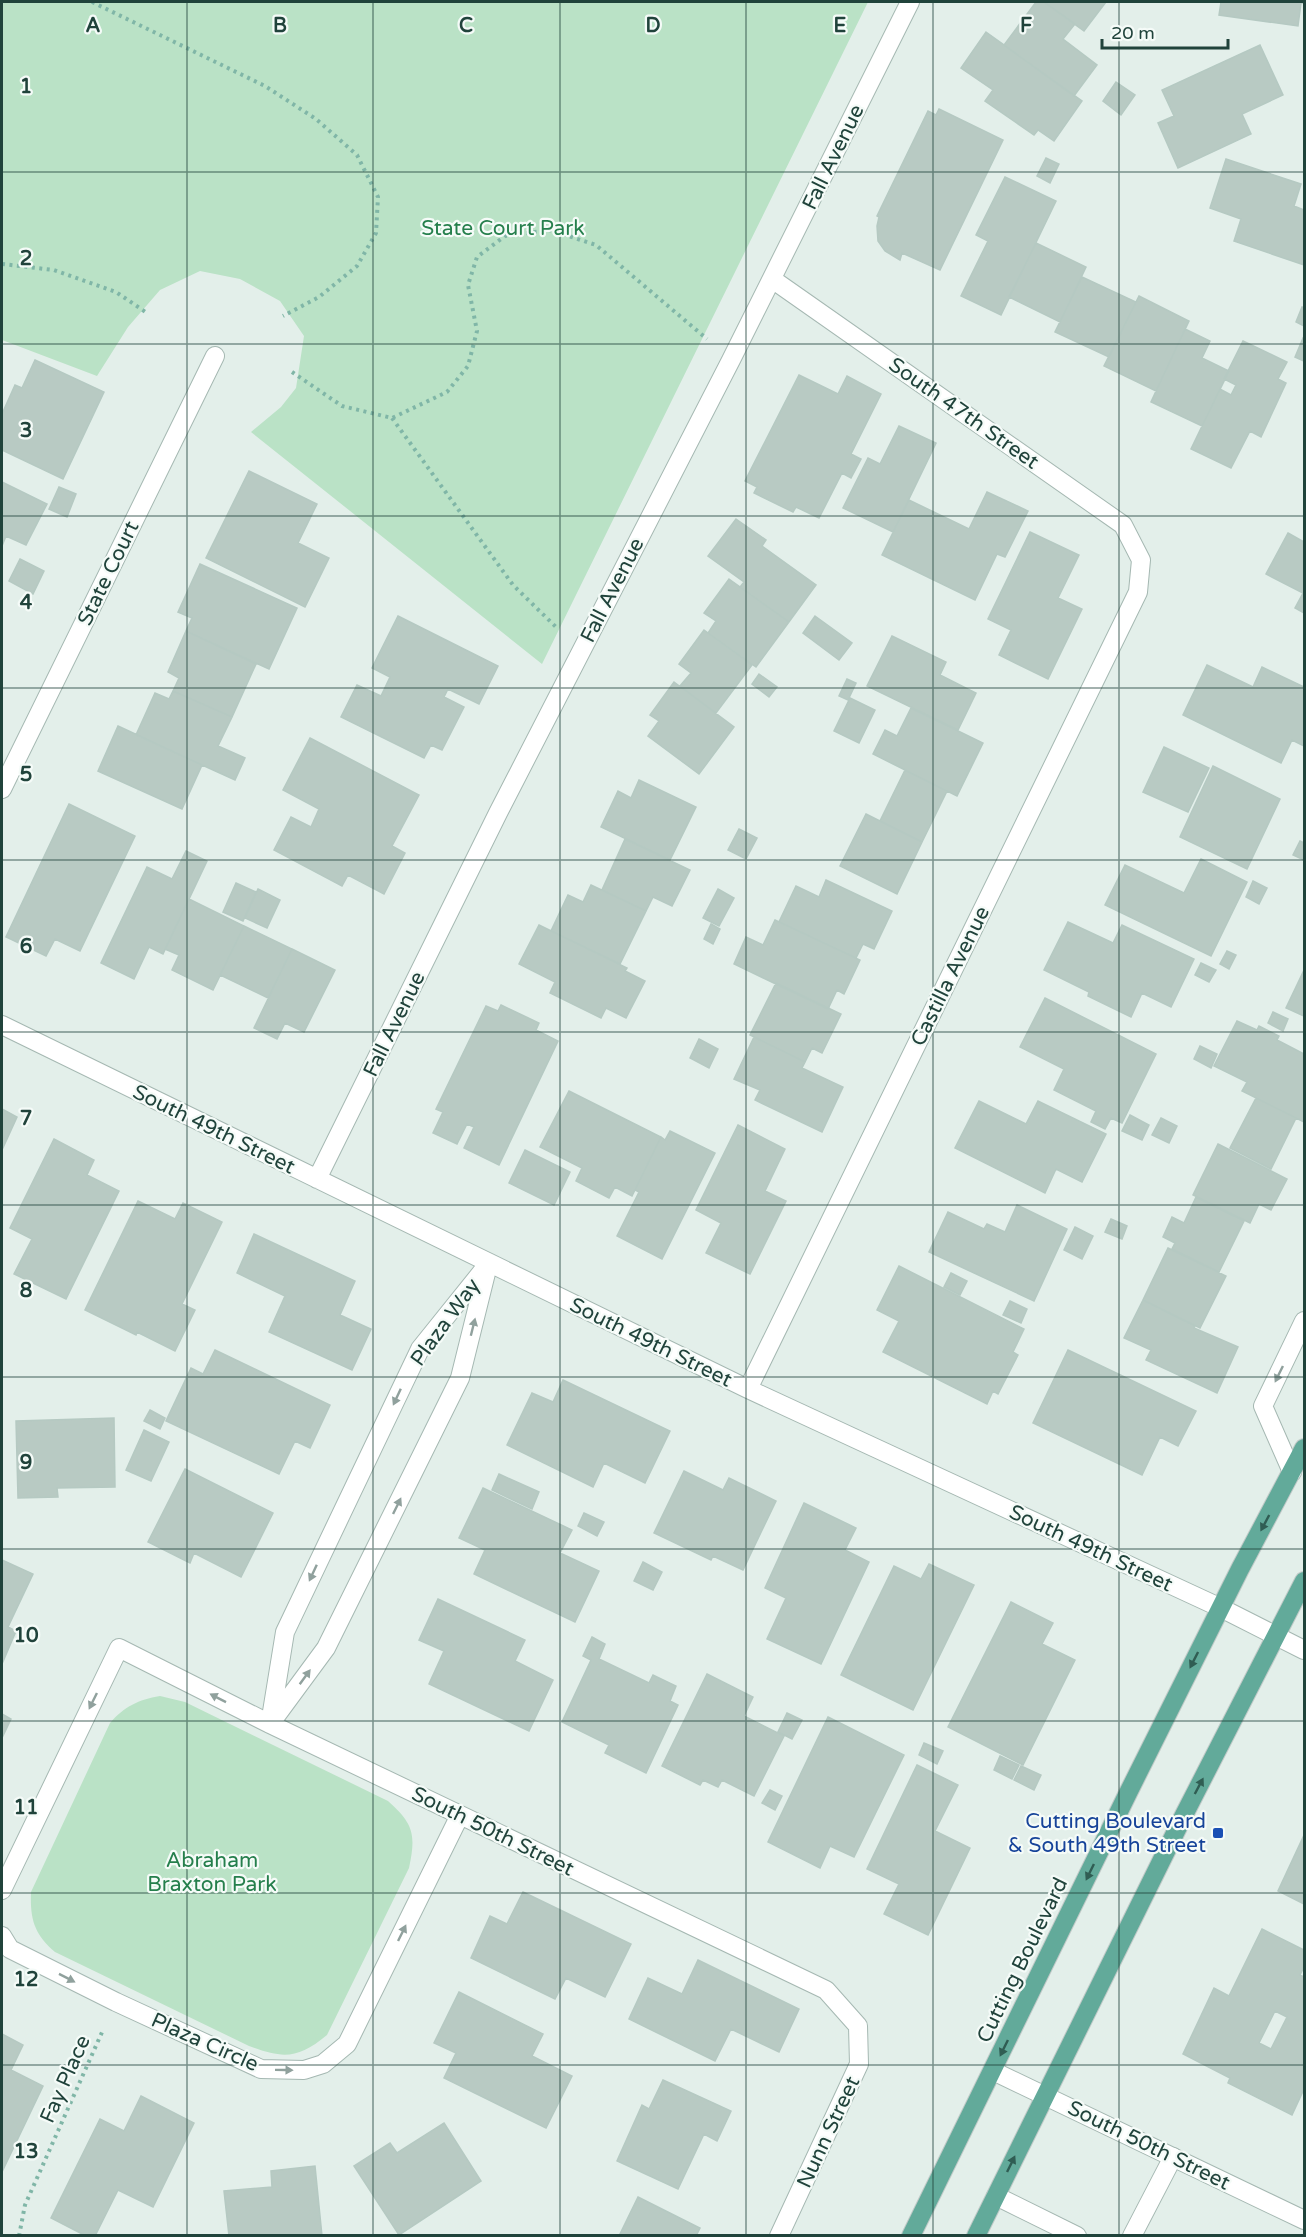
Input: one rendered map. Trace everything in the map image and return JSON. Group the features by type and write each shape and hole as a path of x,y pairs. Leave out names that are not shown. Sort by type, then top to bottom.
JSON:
{"main road":[{"name":"Cutting Boulevard","path":"911,2235 1221,1608 1305,1448"},
{"path":"976,2235 1179,1825 1305,1581"}],"street":[{"name":"Fall Avenue","path":"317,1179 498,813 772,279 910,2"},
{"name":"South 47th Street","path":"772,279 1123,525 1141,560"},
{"name":"State Court","path":"2,789 215,357"},
{"name":"Castilla Avenue","path":"748,1389 1138,592 1141,560"},
{"name":"South 49th Street","path":"2,1025 748,1389 1221,1608 1305,1650"},
{"name":"Plaza Way","path":"270,1724 285,1632 420,1349 489,1263"},
{"name":"Plaza Way","path":"270,1724 326,1648 460,1378 489,1263"},
{"path":"1292,1472 1263,1406 1305,1321"},
{"name":"South 50th Street","path":"2,1890 119,1648 270,1724 826,1990 858,2026"},
{"name":"Plaza Circle","path":"2,1936 10,1949 116,2002 261,2069 304,2070 323,2064 347,2044 460,1815"},
{"name":"Nunn Street","path":"780,2235 859,2064 858,2026"},
{"name":"South 50th Street","path":"993,2071 1305,2220"},
{"path":"1132,2235 1173,2157"},
{"path":"996,2196 1077,2235"}],"path":[{"path":"92,2 265,86 316,119 357,155 378,197 376,233 357,266 319,297 283,316"},
{"path":"292,372 342,406 392,418 447,392 468,366 477,331 468,285 477,257 505,236 550,230 596,245 708,339"},
{"path":"2,264 54,270 116,292 147,313"},
{"path":"392,418 513,585 562,633"},
{"name":"Fay Place","path":"19,2235 25,2205 116,2002"}],"green space":[{"name":"State Court Park","path":"2,2 868,2 542,664 251,432 281,407 296,388 304,336 280,301 240,279 200,271 160,290 128,327 97,376 2,340"},
{"name":"Abraham Braxton Park","path":"160,1696 185,1702 388,1801 397,1809 411,1831 412,1847 409,1868 327,2035 307,2049 281,2055 249,2046 55,1952 42,1939 35,1925 31,1910 31,1892 110,1723 132,1705"}],"building":[{"path":"1036,2 1044,2 1075,24 1063,39 1097,65 1074,96 1004,45"},
{"path":"1044,2 1106,2 1084,31"},
{"path":"1221,2 1304,3 1301,3 1298,26 1219,15"},
{"path":"986,32 1082,101 1054,141 1038,130 1034,135 985,101 993,90 961,68"},
{"path":"1260,45 1283,95 1242,114 1251,134 1178,168 1158,123 1174,116 1162,90"},
{"path":"1116,82 1135,95 1121,115 1103,101"},
{"path":"939,109 1003,140 940,270 902,253 900,260 885,251 878,241 877,226 879,217 877,216 928,111 936,115"},
{"path":"1046,158 1059,164 1050,183 1037,176"},
{"path":"1226,159 1301,184 1294,206 1304,210 1304,265 1234,241 1241,219 1210,208"},
{"path":"1005,177 1056,201 1001,315 961,296 988,241 976,235"},
{"path":"1036,243 1086,267 1060,322 1009,297"},
{"path":"1082,277 1136,302 1109,357 1055,332"},
{"path":"1139,296 1189,321 1156,391 1104,366"},
{"path":"1302,307 1304,308 1304,326 1296,322"},
{"path":"1185,329 1210,341 1202,358 1229,371 1202,426 1151,402"},
{"path":"1304,339 1304,361 1295,357"},
{"path":"1243,341 1287,362 1278,379 1286,383 1261,437 1250,431 1231,468 1191,449 1220,389 1231,395 1236,385 1224,379"},
{"path":"35,360 104,392 63,479 2,450 2,414 15,385 22,388"},
{"path":"799,375 838,394 847,376 881,394 851,454 861,459 851,478 842,473 819,518 796,507 793,512 754,493 757,487 745,481"},
{"path":"899,426 936,443 893,532 843,508 868,458 880,464"},
{"path":"249,471 317,504 298,543 329,558 305,607 206,558"},
{"path":"2,482 47,504 26,545 6,536 2,546"},
{"path":"59,487 76,494 67,517 49,509"},
{"path":"987,492 1028,511 1005,557 997,554 975,600 882,555 909,500 969,529"},
{"path":"736,519 766,540 762,546 816,585 789,622 740,587 744,582 708,556"},
{"path":"1030,532 1079,555 1058,598 1082,609 1048,679 999,655 1011,630 988,619"},
{"path":"1288,533 1304,542 1304,613 1295,608 1303,593 1266,574"},
{"path":"20,559 44,571 33,594 9,581"},
{"path":"200,564 297,608 269,669 186,631 192,618 178,612"},
{"path":"729,579 789,622 756,667 708,633 716,621 704,613"},
{"path":"398,616 498,666 479,704 448,689 444,697 464,707 442,750 431,745 424,758 341,717 357,685 381,696 390,677 372,668"},
{"path":"815,616 852,643 839,660 803,633"},
{"path":"704,630 752,665 716,713 680,686 691,673 679,664"},
{"path":"186,631 256,664 232,717 173,691 179,678 168,672"},
{"path":"892,636 946,662 940,675 976,693 958,730 867,686"},
{"path":"1207,665 1253,687 1262,667 1304,687 1304,746 1292,740 1281,763 1183,715"},
{"path":"759,674 777,687 769,697 752,684"},
{"path":"847,679 856,683 848,700 839,696"},
{"path":"674,682 734,727 699,774 648,736 659,721 650,715"},
{"path":"173,691 232,717 218,746 245,758 235,780 136,735 155,693 169,699"},
{"path":"850,698 875,710 859,743 834,731"},
{"path":"911,708 983,743 957,796 873,754 885,730 897,736"},
{"path":"118,726 202,765 182,809 98,771"},
{"path":"310,738 419,795 392,846 405,853 384,894 348,875 342,886 274,850 291,817 311,827 319,809 283,790"},
{"path":"1164,747 1209,768 1188,812 1143,792"},
{"path":"1213,766 1280,799 1247,869 1180,837"},
{"path":"905,770 947,791 922,842 880,821"},
{"path":"639,780 696,807 670,860 601,827 618,791 631,798"},
{"path":"69,804 135,836 80,951 55,939 46,956 6,937"},
{"path":"866,814 922,842 897,894 840,866"},
{"path":"739,829 757,838 746,859 728,850"},
{"path":"625,839 690,870 672,906 653,897 646,911 602,890"},
{"path":"1300,841 1304,843 1304,860 1293,855"},
{"path":"186,851 207,861 163,954 149,947 134,979 101,963 147,867 172,879"},
{"path":"1201,859 1247,882 1211,956 1105,905 1125,865 1184,893"},
{"path":"826,880 892,911 874,949 863,944 856,958 779,922 796,886 819,897"},
{"path":"1253,881 1267,888 1259,904 1246,897"},
{"path":"236,883 256,892 243,921 223,912"},
{"path":"591,885 646,911 620,964 551,931 568,895 583,902"},
{"path":"258,889 280,900 267,928 245,918"},
{"path":"718,889 734,898 719,926 703,918"},
{"path":"189,899 244,926 213,990 172,970 179,955 165,949"},
{"path":"775,920 860,960 844,994 837,990 828,1009 734,964 746,937 763,945"},
{"path":"1068,922 1113,943 1122,925 1194,959 1171,1007 1142,993 1131,1017 1088,996 1089,992 1044,970"},
{"path":"711,924 720,929 713,944 704,939"},
{"path":"539,925 627,968 625,971 645,981 626,1018 606,1008 601,1018 550,993 555,982 519,964"},
{"path":"244,926 292,949 268,998 220,975"},
{"path":"292,949 335,970 304,1032 285,1023 277,1039 254,1028"},
{"path":"1227,951 1236,955 1229,969 1220,964"},
{"path":"1201,963 1216,970 1209,982 1195,975"},
{"path":"1304,970 1304,1016 1286,1008"},
{"path":"776,983 841,1014 822,1053 812,1048 805,1062 750,1035"},
{"path":"1045,998 1156,1054 1122,1123 1111,1118 1105,1129 1091,1122 1096,1111 1054,1090 1064,1069 1020,1047"},
{"path":"501,1005 539,1023 536,1030 558,1041 499,1165 464,1148 474,1127 467,1124 457,1144 433,1133 443,1112 436,1109 486,1006 498,1011"},
{"path":"1273,1012 1288,1019 1283,1031 1268,1023"},
{"path":"1237,1021 1257,1030 1259,1026 1279,1036 1277,1040 1304,1054 1304,1122 1242,1091 1247,1082 1214,1066"},
{"path":"754,1037 805,1062 802,1068 843,1087 822,1132 755,1100 760,1090 734,1079"},
{"path":"699,1039 718,1049 709,1068 690,1058"},
{"path":"1200,1046 1217,1054 1211,1068 1194,1059"},
{"path":"569,1091 661,1137 632,1196 615,1187 609,1198 576,1181 582,1168 540,1147"},
{"path":"1256,1098 1296,1118 1271,1169 1230,1148"},
{"path":"979,1101 1026,1124 1038,1101 1106,1134 1082,1182 1056,1169 1045,1193 955,1148"},
{"path":"2,1109 17,1117 2,1150"},
{"path":"1130,1115 1149,1125 1142,1140 1122,1131"},
{"path":"1161,1118 1177,1126 1169,1143 1152,1135"},
{"path":"738,1125 785,1149 765,1191 786,1201 750,1274 706,1253 721,1223 696,1210"},
{"path":"670,1131 715,1153 662,1259 617,1236 639,1192 635,1190 661,1137 665,1140"},
{"path":"54,1139 94,1160 87,1175 119,1191 66,1299 14,1274 32,1239 10,1228"},
{"path":"1218,1144 1287,1179 1271,1210 1259,1204 1250,1223 1193,1195"},
{"path":"525,1150 570,1172 554,1205 509,1183"},
{"path":"1196,1197 1244,1221 1219,1272 1172,1249 1175,1243 1163,1237 1172,1217 1184,1223"},
{"path":"138,1201 175,1219 183,1203 222,1222 182,1304 195,1310 175,1351 85,1310"},
{"path":"1017,1205 1067,1229 1034,1301 929,1252 948,1212 984,1229 987,1224 1005,1232"},
{"path":"1111,1219 1127,1226 1122,1239 1105,1232"},
{"path":"1075,1227 1093,1236 1082,1259 1064,1250"},
{"path":"254,1234 355,1281 340,1315 371,1329 352,1370 269,1332 285,1296 237,1273"},
{"path":"1168,1248 1226,1276 1200,1328 1143,1300"},
{"path":"899,1266 1024,1329 1013,1352 1018,1355 998,1394 993,1391 987,1404 883,1352 899,1321 877,1310"},
{"path":"951,1273 967,1281 960,1295 944,1287"},
{"path":"1143,1300 1195,1326 1194,1328 1238,1347 1217,1393 1146,1360 1151,1350 1124,1338"},
{"path":"1010,1301 1027,1309 1021,1323 1003,1315"},
{"path":"215,1350 330,1405 310,1448 295,1441 279,1474 166,1421 191,1368 203,1374"},
{"path":"1068,1350 1196,1411 1178,1446 1160,1437 1142,1475 1033,1423"},
{"path":"563,1380 670,1431 645,1483 604,1463 593,1487 507,1445 532,1393 553,1402"},
{"path":"150,1410 165,1418 160,1429 144,1421"},
{"path":"114,1418 115,1487 57,1488 58,1497 18,1498 16,1421"},
{"path":"144,1430 169,1442 151,1481 126,1470"},
{"path":"185,1469 273,1513 241,1577 194,1553 190,1563 148,1542"},
{"path":"684,1471 723,1490 729,1478 776,1501 743,1570 713,1556 711,1560 654,1533"},
{"path":"499,1474 539,1492 532,1509 492,1490"},
{"path":"483,1488 572,1530 560,1553 599,1571 575,1622 474,1574 485,1550 459,1538"},
{"path":"804,1503 856,1528 845,1550 869,1562 821,1664 767,1639 786,1598 765,1588"},
{"path":"584,1513 604,1522 597,1536 578,1526"},
{"path":"2,1560 33,1574 8,1627 16,1631 2,1664"},
{"path":"643,1562 662,1572 653,1590 634,1581"},
{"path":"929,1564 974,1585 913,1710 841,1675 894,1566 921,1579"},
{"path":"438,1599 525,1640 515,1661 553,1680 529,1731 429,1684 444,1651 419,1640"},
{"path":"1011,1602 1053,1623 1042,1644 1075,1660 1023,1765 948,1727"},
{"path":"592,1637 605,1644 599,1659 649,1683 653,1675 676,1686 670,1701 678,1705 646,1773 605,1753 609,1745 562,1722 591,1660 583,1656"},
{"path":"707,1674 753,1697 744,1716 784,1736 754,1796 722,1780 718,1787 703,1780 700,1785 662,1766"},
{"path":"787,1713 802,1720 792,1739 778,1732"},
{"path":"2,1714 11,1719 2,1738"},
{"path":"828,1717 904,1755 854,1857 830,1846 820,1868 768,1842"},
{"path":"924,1743 943,1751 937,1764 919,1755"},
{"path":"1000,1756 1019,1765 1012,1779 994,1770"},
{"path":"917,1765 958,1785 935,1831 970,1848 928,1935 884,1914 899,1884 867,1869"},
{"path":"1021,1766 1041,1775 1034,1790 1014,1780"},
{"path":"770,1790 782,1796 775,1810 762,1803"},
{"path":"1304,1835 1304,1904 1278,1891"},
{"path":"523,1892 631,1944 605,1997 566,1978 555,1999 471,1958 490,1916 507,1924"},
{"path":"1262,1929 1304,1950 1304,1967 1300,1975 1304,1977 1304,2089 1292,2115 1228,2083 1230,2078 1183,2054 1214,1988 1229,1996","holes":["1275,2011 1287,2017 1271,2049 1259,2043"]},
{"path":"698,1960 799,2009 779,2052 731,2029 715,2061 629,2019 648,1978 682,1994"},
{"path":"459,1992 543,2034 532,2056 572,2076 546,2128 444,2078 456,2053 434,2043"},
{"path":"2,2034 23,2045 11,2070 43,2086 2,2172"},
{"path":"663,2080 731,2111 717,2141 704,2134 678,2189 617,2161 642,2105 649,2109"},
{"path":"141,2096 194,2123 153,2207 118,2190 95,2236 86,2236 51,2218 100,2119 124,2131"},
{"path":"444,2123 481,2181 399,2235 354,2166 390,2143 397,2153"},
{"path":"315,2166 322,2236 229,2236 224,2191 272,2187 271,2171"},
{"path":"638,2197 700,2228 696,2236 619,2236"}],"place":[{"name":"Cutting Boulevard & South 49th Street","path":"1218,1833"}]}
